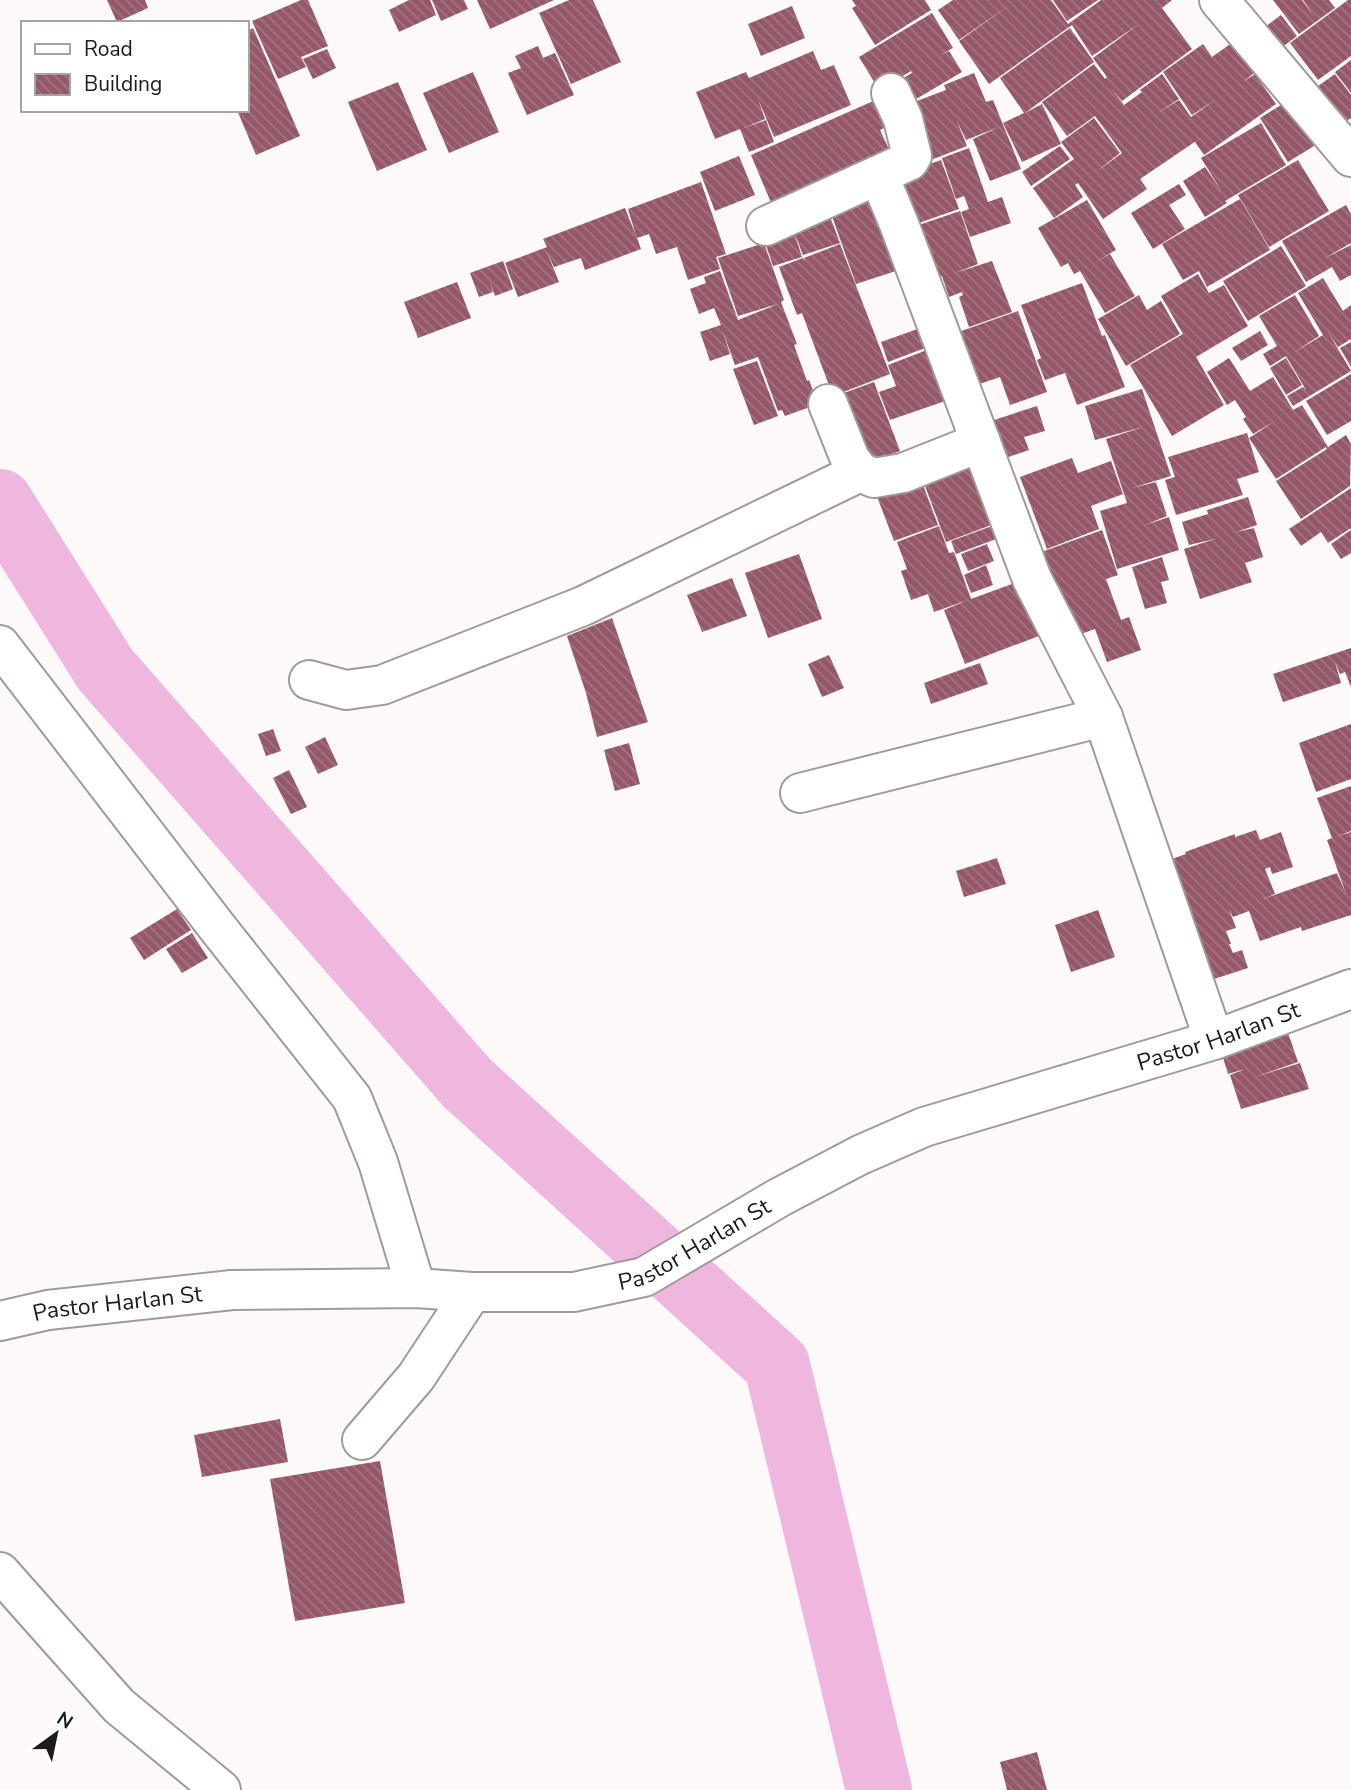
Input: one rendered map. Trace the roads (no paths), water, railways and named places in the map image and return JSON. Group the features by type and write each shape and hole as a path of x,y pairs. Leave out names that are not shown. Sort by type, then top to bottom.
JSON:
{"street":[{"path":"1219,0 1351,157"},
{"path":"766,226 909,161 912,156 903,120 891,93"},
{"path":"879,176 1032,579 1103,717 1214,1040"},
{"path":"828,404 850,459 860,472 874,478 903,473 981,442"},
{"path":"309,680 346,690 382,685 583,606 860,472"},
{"path":"0,645 352,1098 378,1162 416,1288"},
{"path":"800,793 1103,717"},
{"name":"Pastor Harlan St","path":"0,1321 48,1310 232,1290 416,1288 472,1292 574,1292 644,1276 780,1197 860,1155 924,1127 1214,1040 1351,989"},
{"path":"362,1440 416,1377 472,1292"},
{"path":"0,1572 118,1706 221,1790"}],"waterway":[{"path":"0,502 105,669 467,1083 777,1365 879,1790"}]}
